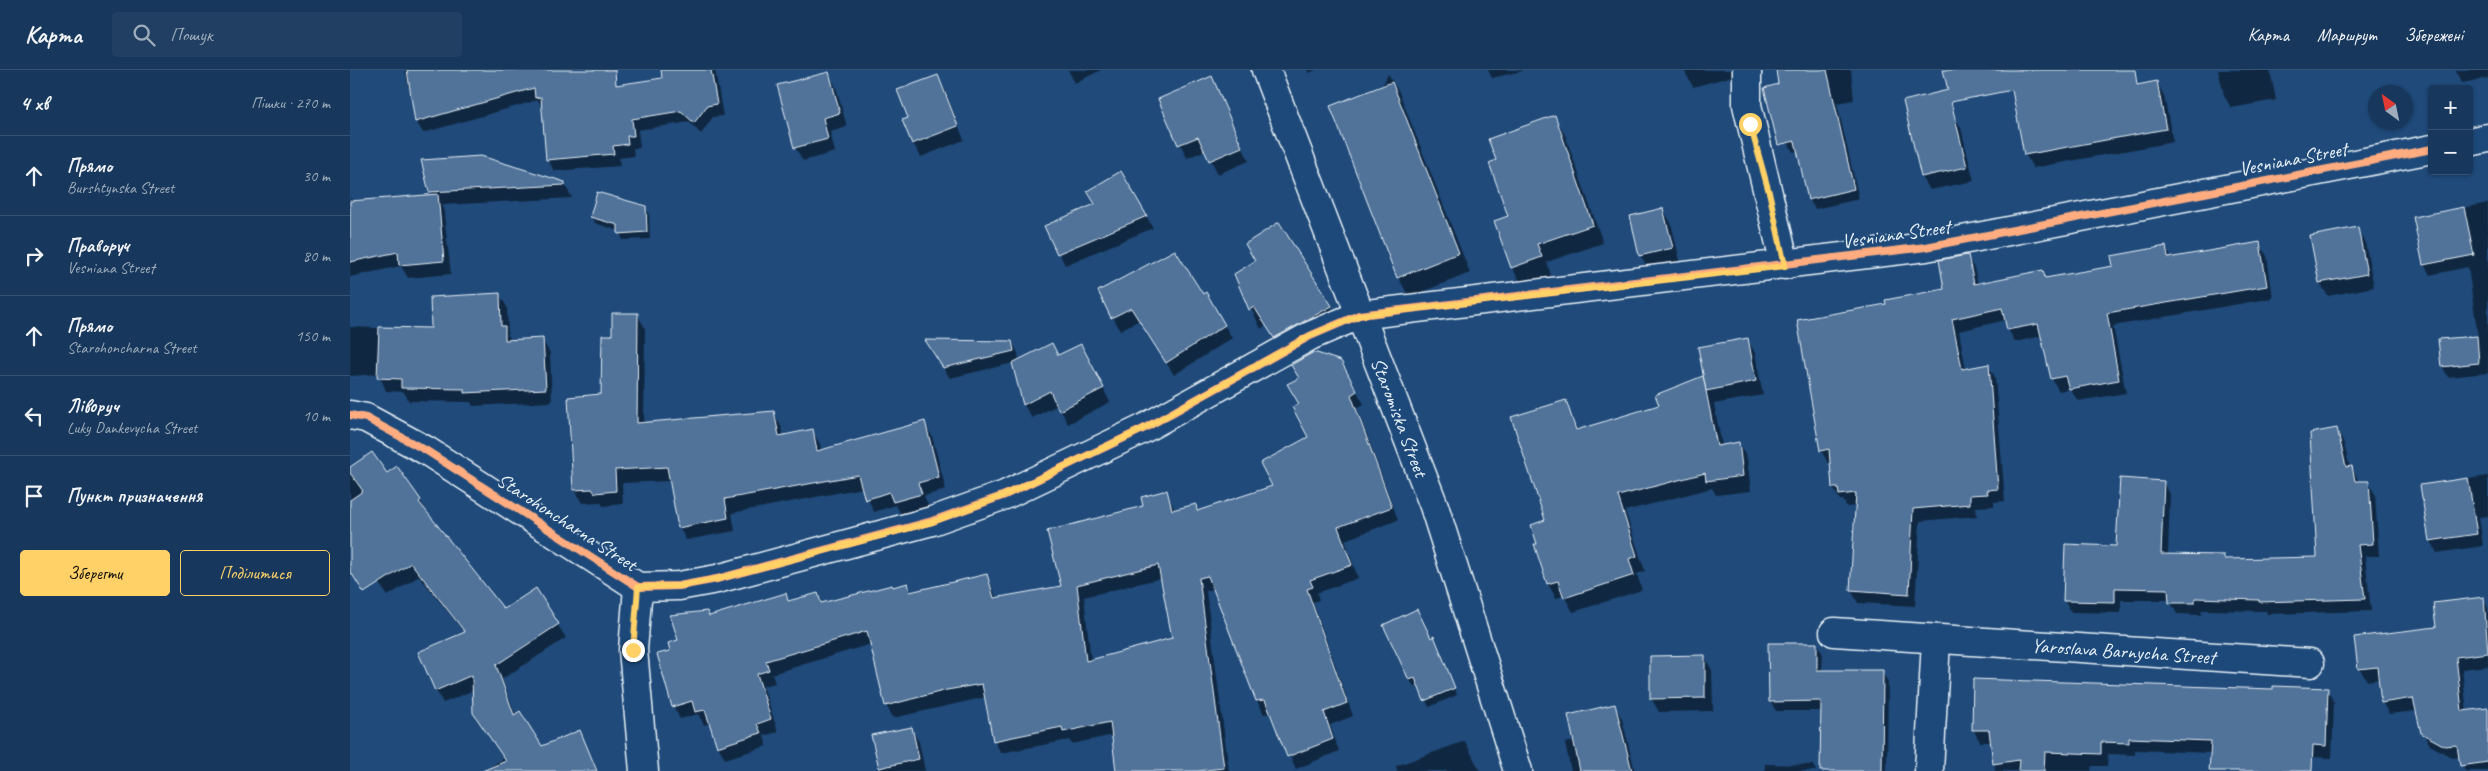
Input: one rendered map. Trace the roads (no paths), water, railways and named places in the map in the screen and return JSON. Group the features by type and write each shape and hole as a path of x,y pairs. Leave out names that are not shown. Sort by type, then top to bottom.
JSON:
{"street":[{"name":"Staromiska Street","path":"1266,70 1434,506 1518,771"},
{"path":"1747,70 1745,88 1749,118 1785,266"},
{"path":"2473,141 2488,138"},
{"name":"Vesniana Street","path":"1360,315 1785,266 1926,247 2428,150"},
{"name":"Starohoncharna Street","path":"350,415 366,418 427,451 638,587 679,586 717,579 932,522 1005,495 1143,429 1310,336 1360,315"},
{"path":"638,587 633,650 644,771"},
{"name":"Yaroslava Barnycha Street","path":"1834,632 2310,664"},
{"path":"1929,771 1936,640"}]}
